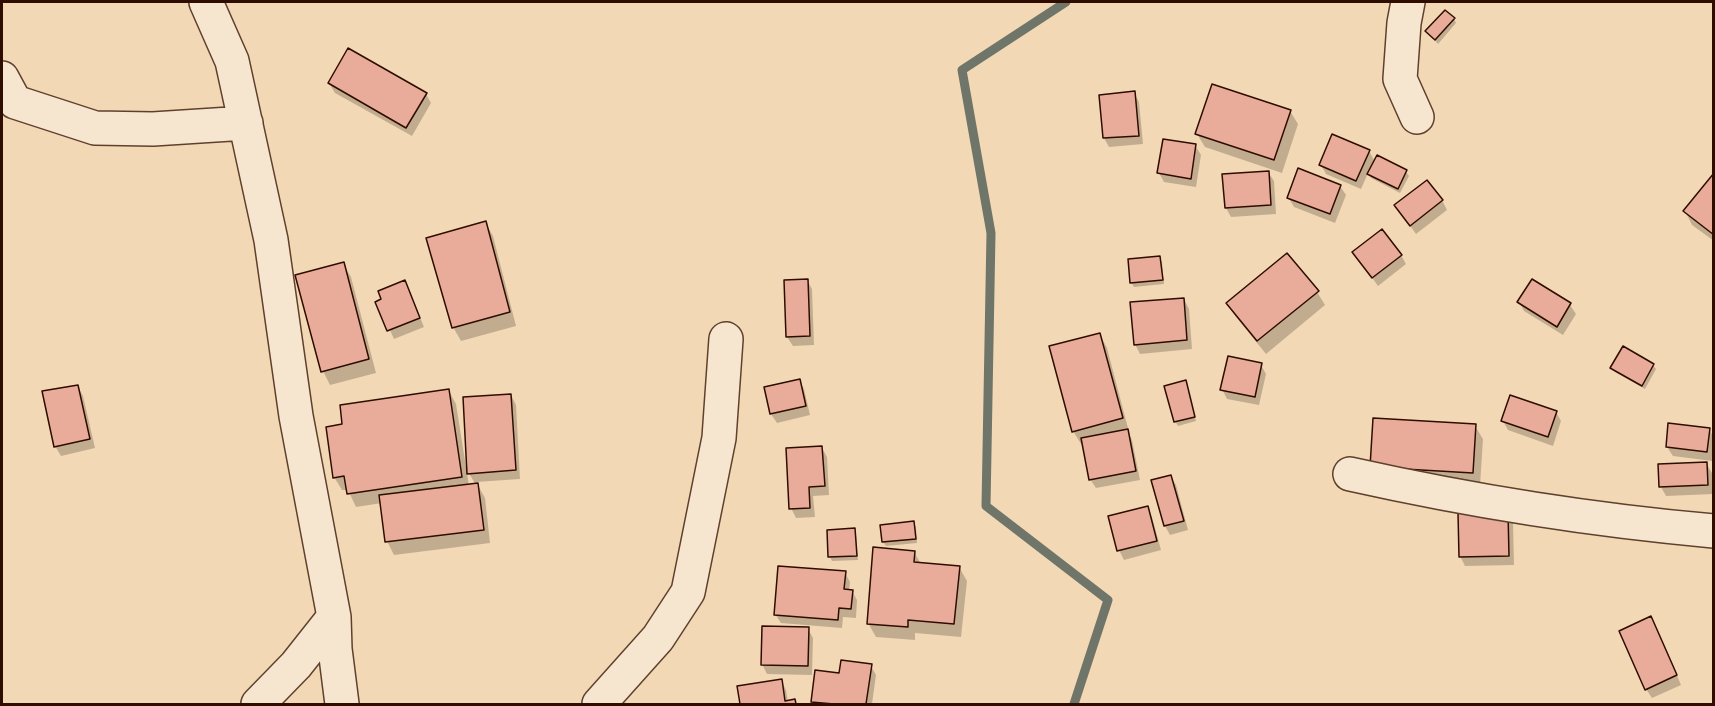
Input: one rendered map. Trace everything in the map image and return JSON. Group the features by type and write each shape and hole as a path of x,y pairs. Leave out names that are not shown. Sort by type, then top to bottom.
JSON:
{"street":[{"path":"206,2 232,61 271,240 296,416 334,617 335,649 342,705"},
{"path":"1408,2 1404,23 1400,79 1418,117"},
{"path":"2,78 15,102 95,128 153,129 246,123"},
{"path":"599,705 658,638 688,592 718,438 726,339"},
{"path":"1350,474 1441,495 1539,511 1713,531"},
{"path":"258,705 296,665 334,617"}],"building":[{"path":"1445,10 1455,18 1435,40 1425,31"},
{"path":"348,48 427,93 406,128 328,83"},
{"path":"1212,84 1291,110 1274,160 1195,134"},
{"path":"1135,91 1139,136 1103,138 1099,95"},
{"path":"1332,134 1370,150 1356,181 1319,165"},
{"path":"1163,139 1196,144 1191,179 1157,173"},
{"path":"1377,155 1407,170 1398,189 1367,174"},
{"path":"1298,168 1341,185 1330,214 1287,198"},
{"path":"1269,171 1271,205 1225,208 1222,174"},
{"path":"1714,173 1714,235 1683,211"},
{"path":"1427,180 1443,200 1410,226 1394,205"},
{"path":"486,221 510,312 452,328 426,238"},
{"path":"1382,229 1402,255 1372,278 1352,252"},
{"path":"1287,253 1319,291 1257,341 1226,303"},
{"path":"1160,256 1163,280 1130,283 1128,259"},
{"path":"344,262 369,359 321,372 295,275"},
{"path":"808,279 810,336 786,337 784,280"},
{"path":"1532,279 1571,303 1557,327 1517,302"},
{"path":"405,280 420,318 387,331 375,302 381,299 378,291"},
{"path":"1184,298 1187,340 1134,345 1130,302"},
{"path":"1100,333 1123,418 1072,432 1049,346"},
{"path":"1623,346 1654,364 1642,386 1610,368"},
{"path":"1228,356 1262,363 1255,397 1220,390"},
{"path":"800,379 806,406 770,414 764,387"},
{"path":"1186,380 1195,417 1174,422 1164,386"},
{"path":"78,385 90,439 54,447 42,391"},
{"path":"449,389 462,477 347,494 344,476 333,478 326,427 342,424 340,405"},
{"path":"511,394 516,470 467,474 463,397"},
{"path":"1510,395 1557,411 1548,437 1501,421"},
{"path":"1373,418 1476,424 1473,473 1370,467"},
{"path":"1668,423 1710,428 1707,452 1666,447"},
{"path":"1128,429 1136,471 1089,480 1081,438"},
{"path":"822,446 825,486 809,487 810,508 789,509 786,448"},
{"path":"1707,462 1708,485 1659,487 1658,464"},
{"path":"1171,475 1184,521 1164,526 1151,480"},
{"path":"478,483 484,530 385,542 379,495"},
{"path":"1148,506 1157,541 1117,551 1108,516"},
{"path":"1508,512 1509,556 1459,557 1458,513"},
{"path":"914,521 916,539 882,542 880,525"},
{"path":"855,528 857,556 828,557 827,530"},
{"path":"873,547 915,551 914,562 960,566 954,624 908,620 908,627 867,624"},
{"path":"778,566 846,571 844,589 853,590 851,609 839,608 838,620 774,615"},
{"path":"1651,616 1677,675 1645,690 1619,631"},
{"path":"762,626 809,627 808,666 761,665"},
{"path":"841,660 872,664 866,704 811,702 815,670 839,673"},
{"path":"782,679 785,701 795,699 796,704 740,704 737,686"}],"waterway":[{"path":"1066,2 962,70 991,233 986,506 1108,600 1074,704"}]}
